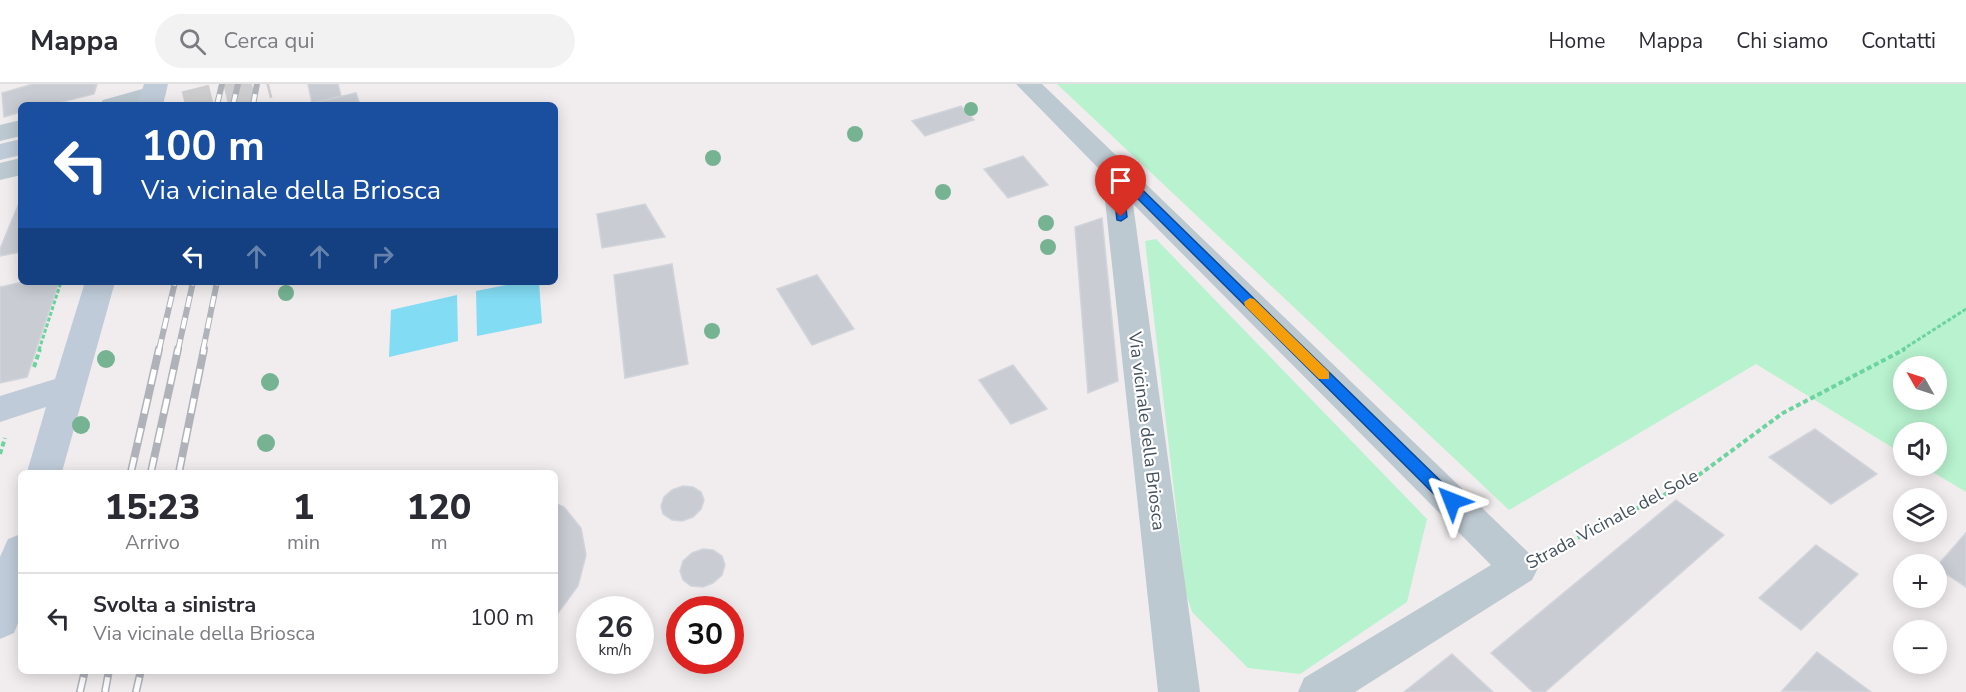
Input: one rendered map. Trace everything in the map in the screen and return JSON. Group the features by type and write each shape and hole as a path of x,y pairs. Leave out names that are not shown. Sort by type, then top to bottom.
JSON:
{"main road":[{"path":"0,152 18,148"},
{"path":"45,470 99,285"},
{"path":"0,409 69,387"},
{"path":"0,621 18,560"}],"street":[{"path":"1028,84 1519,568"},
{"path":"123,102 153,94"},
{"path":"0,133 18,129"},
{"path":"0,172 18,167"},
{"name":"Via vicinale della Briosca","path":"1115,170 1179,692"},
{"name":"Strada Vicinale del Sole","path":"1319,692 1519,568"}],"path":[{"name":"Strada Vicinale del Sole","path":"1519,568 1688,483 1783,413 1907,348 1966,309"}],"green space":[{"path":"1057,84 1966,84 1966,492 1939,476 1947,476 1947,422 1893,422 1893,448 1756,364 1509,510"},
{"path":"1156,239 1427,519 1407,602 1300,674 1248,668 1192,612 1186,594 1145,241"}],"water":[{"path":"507,285 539,285 542,323 477,336 476,291"},
{"path":"457,295 458,341 389,357 391,310"}],"building":[{"path":"33,84 97,84 94,94 62,102 18,102 18,113 4,117 2,93"},
{"path":"308,84 338,84 341,96 312,102"},
{"path":"356,93 359,102 318,102"},
{"path":"961,106 974,120 925,136 912,121"},
{"path":"1023,156 1048,185 1008,198 984,169"},
{"path":"645,204 665,237 602,248 597,214"},
{"path":"18,205 18,253 0,256 0,249"},
{"path":"1102,218 1118,381 1088,393 1075,227"},
{"path":"672,264 688,364 625,378 614,275"},
{"path":"817,275 854,329 812,345 777,289"},
{"path":"18,283 18,285 58,285 27,377 0,383 0,287"},
{"path":"1013,365 1047,409 1011,424 979,380"},
{"path":"1815,429 1877,474 1831,504 1769,457"},
{"path":"683,486 693,487 701,492 704,500 701,509 693,517 682,521 672,520 663,514 661,506 664,497 672,490"},
{"path":"1676,500 1724,535 1545,692 1533,692 1491,653"},
{"path":"558,504 564,507 581,528 586,555 578,586 558,613"},
{"path":"1966,533 1966,587 1947,574 1947,555"},
{"path":"1816,545 1858,574 1801,630 1759,598"},
{"path":"703,549 713,550 722,556 725,565 722,575 713,583 703,587 691,586 683,580 680,571 683,561 692,553"},
{"path":"1817,652 1871,692 1782,691"},
{"path":"1452,654 1493,692 1404,692"}],"tunnel":[{"path":"197,102 269,84"}],"railway":[{"path":"218,102 222,84"},
{"path":"234,102 238,84"},
{"path":"254,102 257,84"},
{"path":"159,350 174,285"},
{"path":"178,350 192,285"},
{"path":"203,350 216,285"},
{"path":"131,470 159,349"},
{"path":"151,470 178,349"},
{"path":"179,470 204,349"},
{"path":"80,692 84,674"},
{"path":"105,692 108,674"},
{"path":"136,692 140,674"}],"slow traffic":[{"path":"1250,302 1324,376"}],"route":[{"path":"1121,217 1115,170 1452,501"}]}
